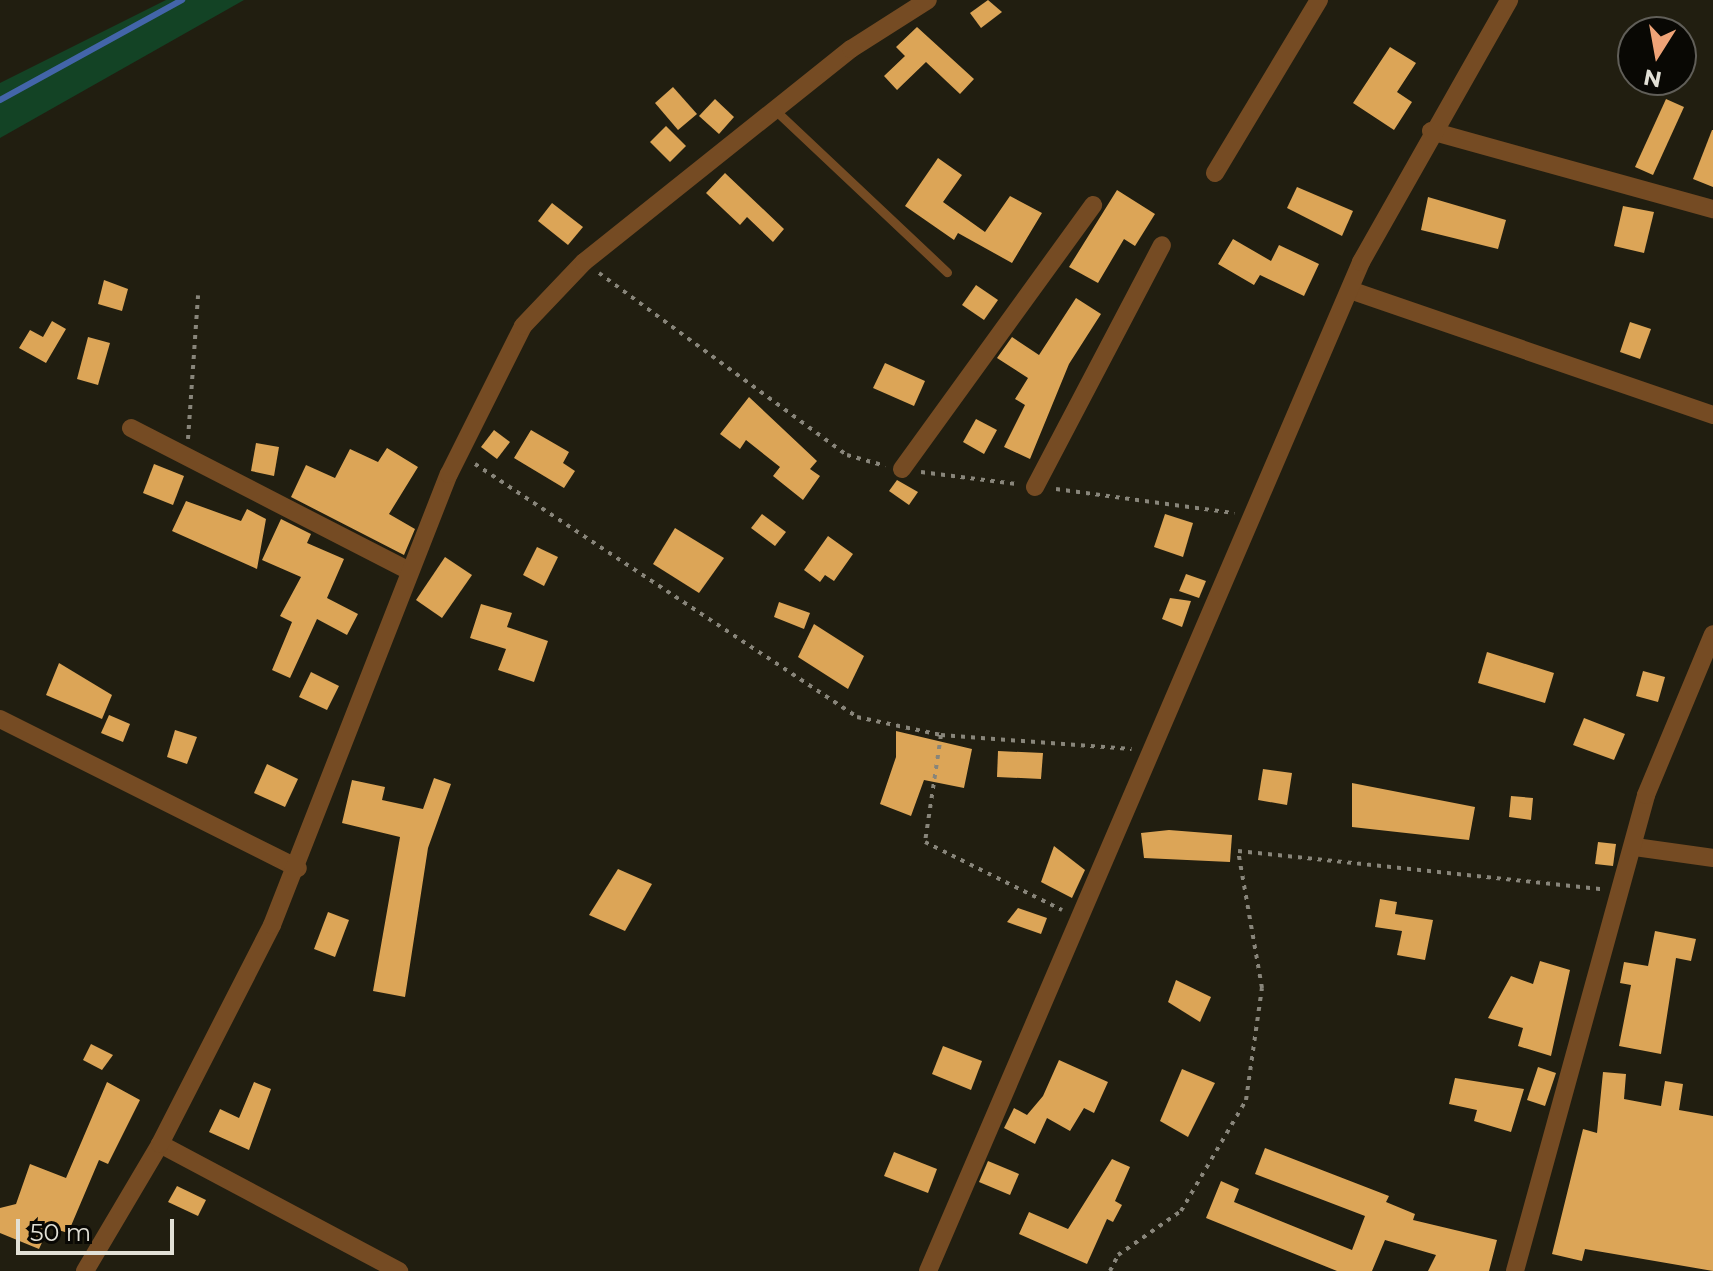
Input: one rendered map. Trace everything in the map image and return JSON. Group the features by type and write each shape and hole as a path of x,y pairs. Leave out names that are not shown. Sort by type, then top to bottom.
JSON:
{"street":[{"path":"85,1271 160,1144 298,868 409,571 459,454 523,326 584,262 776,111 928,0"},
{"path":"1215,173 1319,0"},
{"path":"928,1271 1155,751 1350,290 1431,131 1509,0"},
{"path":"1431,131 1713,209"},
{"path":"902,469 1093,205"},
{"path":"1035,487 1162,245"},
{"path":"1350,290 1713,415"},
{"path":"131,428 409,571"},
{"path":"1515,1271 1635,847 1646,795 1713,634"},
{"path":"0,719 298,868"},
{"path":"1635,847 1713,858"},
{"path":"160,1144 399,1271"}],"lane":[{"path":"776,111 947,272"}],"path":[{"path":"584,262 847,455 902,469 1253,515"},
{"path":"187,457 198,295"},
{"path":"459,454 857,717 941,735 1155,751"},
{"path":"941,735 925,842 1082,920"},
{"path":"1110,1271 1118,1255 1181,1211 1246,1100 1262,988 1238,851 1621,891"}],"green space":[{"path":"166,0 244,0 0,138 0,83"}],"building":[{"path":"988,0 1002,12 981,28 970,13"},
{"path":"917,27 974,79 960,94 926,62 897,90 884,76 905,56 896,47"},
{"path":"1390,47 1416,63 1397,92 1412,102 1394,130 1353,103"},
{"path":"673,87 697,114 678,130 655,103"},
{"path":"715,99 734,117 719,134 699,116"},
{"path":"1666,99 1684,107 1653,175 1635,167"},
{"path":"666,126 686,146 670,162 650,142"},
{"path":"1713,130 1713,187 1693,179"},
{"path":"938,158 962,175 943,202 985,232 1010,196 1042,213 1012,263 958,233 954,240 905,206"},
{"path":"725,173 784,229 773,242 747,217 740,225 706,193"},
{"path":"1297,187 1353,211 1342,236 1287,208"},
{"path":"1117,190 1155,214 1135,246 1124,239 1098,283 1069,267"},
{"path":"1428,197 1506,220 1498,249 1421,230"},
{"path":"552,203 583,227 568,245 538,221"},
{"path":"1623,206 1654,212 1644,253 1614,246"},
{"path":"1233,239 1271,261 1279,245 1319,264 1304,296 1260,275 1254,285 1218,264"},
{"path":"104,280 128,289 122,311 98,304"},
{"path":"976,285 998,300 984,320 962,305"},
{"path":"1076,298 1101,314 1069,364 1030,459 1004,447 1025,405 1015,399 1028,378 997,358 1012,337 1039,355"},
{"path":"52,321 66,329 46,363 19,348 30,330 43,337"},
{"path":"1630,322 1651,329 1640,359 1620,352"},
{"path":"88,337 110,343 98,385 77,379"},
{"path":"885,363 925,381 914,406 873,388"},
{"path":"749,397 817,461 810,469 820,476 803,500 773,476 780,467 746,440 740,449 720,434"},
{"path":"976,419 997,430 984,454 963,442"},
{"path":"494,430 510,442 497,459 481,447"},
{"path":"531,430 569,452 563,463 575,471 564,488 514,458"},
{"path":"256,443 279,447 274,476 251,471"},
{"path":"387,448 418,467 389,514 415,529 404,555 291,497 306,465 335,478 350,449 378,462"},
{"path":"154,464 184,476 173,505 143,493"},
{"path":"897,480 918,492 909,505 889,491"},
{"path":"186,501 241,521 247,509 266,519 257,569 172,531"},
{"path":"762,514 786,532 775,546 751,528"},
{"path":"1165,514 1193,523 1183,557 1154,547"},
{"path":"281,519 311,534 307,543 344,559 327,598 358,614 347,635 317,619 290,678 272,670 292,622 280,616 301,577 262,560"},
{"path":"675,528 724,558 699,593 653,564"},
{"path":"828,536 853,554 834,581 825,575 820,582 804,570"},
{"path":"537,547 558,557 544,586 523,575"},
{"path":"445,557 472,575 442,618 416,600"},
{"path":"1186,574 1206,581 1199,598 1179,591"},
{"path":"1170,598 1191,601 1182,627 1162,619"},
{"path":"779,602 810,613 804,629 774,617"},
{"path":"481,604 512,613 507,627 548,641 534,682 498,670 506,649 470,638"},
{"path":"814,624 864,656 848,689 798,657"},
{"path":"1487,652 1554,673 1545,703 1478,683"},
{"path":"59,663 112,695 102,719 46,695"},
{"path":"1643,671 1665,677 1658,702 1636,696"},
{"path":"311,672 339,686 327,710 299,697"},
{"path":"109,715 130,724 123,742 101,733"},
{"path":"1584,718 1625,734 1614,760 1573,745"},
{"path":"175,730 197,737 187,764 167,757"},
{"path":"896,731 972,749 964,788 924,780 911,816 880,804 896,757"},
{"path":"998,751 1043,753 1041,779 997,777"},
{"path":"267,764 298,779 285,807 254,793"},
{"path":"1263,769 1292,773 1287,805 1258,800"},
{"path":"434,778 451,784 428,848 405,997 373,991 400,837 342,823 352,780 385,787 382,800 423,809"},
{"path":"1352,783 1475,807 1469,840 1352,827"},
{"path":"1511,796 1533,798 1531,820 1509,817"},
{"path":"1169,830 1232,835 1230,862 1144,858 1141,833"},
{"path":"1598,842 1616,844 1613,866 1595,864"},
{"path":"1054,846 1085,870 1072,898 1041,882"},
{"path":"618,869 652,884 625,931 589,915"},
{"path":"1380,899 1397,902 1395,914 1433,920 1425,960 1397,955 1402,931 1375,927"},
{"path":"1018,908 1047,918 1041,934 1007,922"},
{"path":"328,912 349,920 335,957 314,949"},
{"path":"1655,931 1696,939 1691,961 1676,958 1661,1054 1619,1046 1631,985 1620,983 1624,962 1648,966"},
{"path":"1540,961 1570,970 1551,1056 1518,1046 1523,1028 1488,1018 1511,976 1533,984"},
{"path":"1176,980 1211,997 1200,1022 1168,1002"},
{"path":"91,1044 113,1055 102,1070 83,1060"},
{"path":"943,1046 982,1061 971,1090 932,1074"},
{"path":"1059,1060 1108,1082 1094,1113 1084,1108 1070,1131 1047,1118 1035,1144 1004,1128 1014,1108 1027,1115 1043,1096"},
{"path":"1538,1067 1556,1073 1545,1106 1527,1100"},
{"path":"1182,1069 1215,1083 1188,1137 1160,1121"},
{"path":"1603,1072 1626,1074 1624,1099 1661,1106 1665,1081 1683,1084 1679,1110 1713,1116 1713,1271 1585,1249 1582,1261 1552,1254 1583,1129 1597,1133"},
{"path":"1455,1078 1524,1089 1511,1132 1474,1121 1477,1110 1449,1104"},
{"path":"107,1082 140,1100 108,1164 99,1160 68,1233 49,1227 39,1249 0,1233 0,1208 16,1204 30,1164 66,1178"},
{"path":"254,1082 271,1089 249,1150 209,1132 220,1109 239,1118"},
{"path":"1265,1148 1389,1196 1386,1202 1415,1214 1413,1220 1497,1240 1489,1271 1428,1271 1436,1255 1385,1240 1372,1271 1337,1271 1206,1218 1221,1181 1239,1189 1234,1202 1352,1250 1365,1216 1255,1174"},
{"path":"894,1152 937,1169 928,1193 884,1176"},
{"path":"1112,1159 1130,1167 1115,1201 1122,1205 1113,1222 1107,1219 1087,1264 1019,1234 1029,1212 1068,1229"},
{"path":"988,1161 1019,1174 1010,1195 979,1182"},
{"path":"177,1186 206,1200 198,1216 168,1202"}],"waterway":[{"path":"0,100 182,0"}]}
